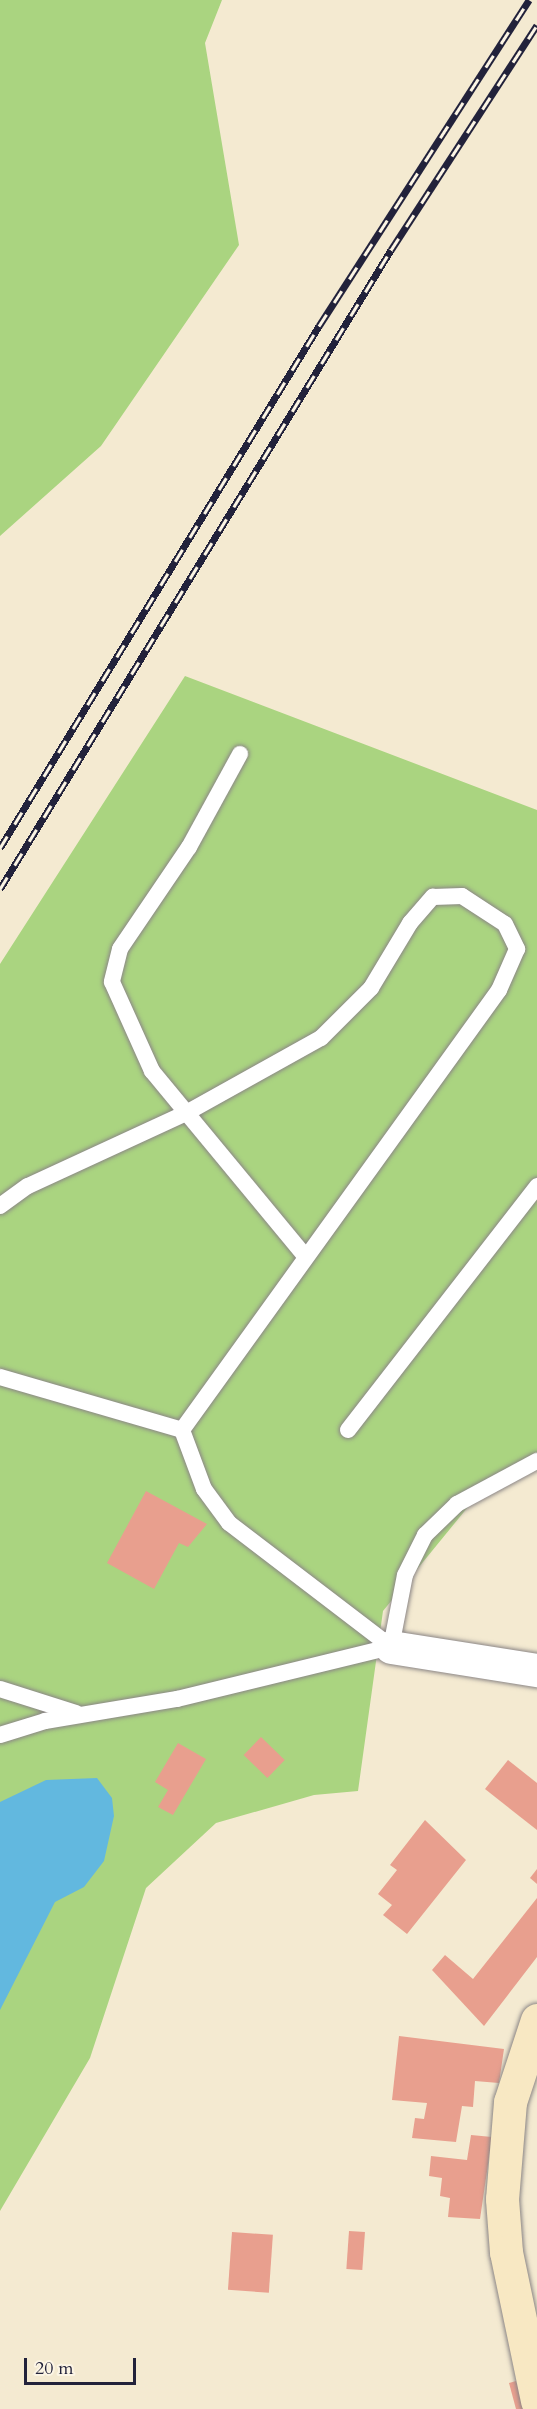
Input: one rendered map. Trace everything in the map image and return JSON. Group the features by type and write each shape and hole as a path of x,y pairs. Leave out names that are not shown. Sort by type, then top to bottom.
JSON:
{"street":[{"path":"391,1647 537,1670"},
{"path":"537,2020 510,2102 502,2199 506,2252 537,2401"}],"lane":[{"path":"240,754 111,971 143,1057 305,1256"},
{"path":"0,1206 28,1186 188,1112 298,1053 341,1022 433,897 462,896 506,924 517,949 508,976 182,1430"},
{"path":"348,1430 537,1186"},
{"path":"0,1377 182,1430"},
{"path":"182,1430 204,1489 229,1523 391,1647"},
{"path":"391,1647 405,1575 425,1535 457,1504 537,1461"},
{"path":"0,1735 78,1714 188,1696 391,1647"},
{"path":"0,1689 78,1714"}],"green space":[{"path":"0,0 222,0 205,43 239,245 101,446 0,536"},
{"path":"185,676 537,810 537,1470 472,1502 383,1611 358,1791 314,1795 216,1823 146,1888 90,2058 0,2211 0,964"}],"water":[{"path":"97,1778 112,1798 114,1816 104,1861 84,1887 55,1902 0,2010 0,1802 46,1780"}],"building":[{"path":"146,1491 207,1524 188,1547 179,1543 154,1589 107,1563"},
{"path":"261,1737 285,1760 267,1778 244,1755"},
{"path":"178,1743 206,1759 173,1815 158,1807 168,1790 155,1782"},
{"path":"508,1760 537,1783 537,1830 485,1789"},
{"path":"425,1820 466,1860 407,1934 383,1915 392,1905 378,1894 397,1870 390,1865"},
{"path":"537,1869 537,1884 530,1878"},
{"path":"537,1898 537,1957 484,2026 432,1970 445,1955 473,1979"},
{"path":"399,2036 504,2049 499,2083 475,2081 473,2107 462,2106 456,2142 412,2138 415,2118 424,2119 427,2103 392,2100"},
{"path":"471,2135 492,2137 480,2219 448,2217 450,2198 440,2196 442,2178 429,2176 431,2156 467,2160"},
{"path":"349,2231 365,2232 362,2270 346,2269"},
{"path":"232,2232 273,2235 269,2293 228,2290"},
{"path":"516,2381 525,2409 516,2409 509,2383"}],"railway":[{"path":"0,848 319,326 529,0"},
{"path":"0,889 391,250 537,25"}]}
